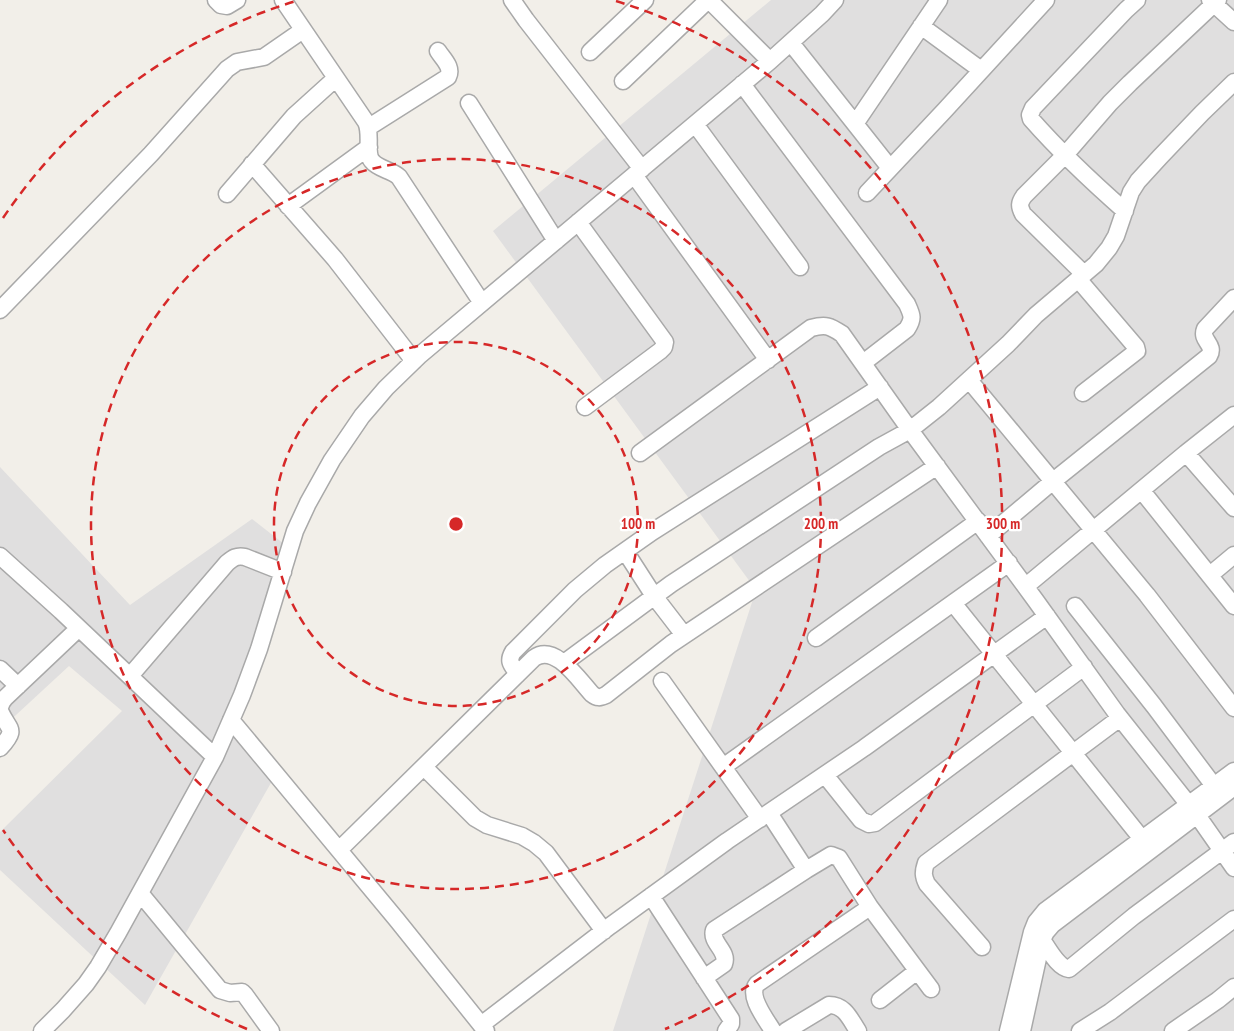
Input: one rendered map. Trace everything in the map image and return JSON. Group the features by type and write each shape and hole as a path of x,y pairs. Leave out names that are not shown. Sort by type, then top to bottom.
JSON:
{"street":[{"path":"216,0 221,5 227,6 237,0"},
{"path":"283,0 369,127 368,154 370,160 399,177 482,303"},
{"path":"512,0 638,172 768,360"},
{"path":"590,52 645,0"},
{"path":"42,1031 86,984 98,967 215,757 259,649 295,531 332,460 362,416 386,388 414,361 770,61 822,14 834,0"},
{"path":"855,124 939,0"},
{"path":"867,193 1046,0"},
{"path":"1125,211 1064,155 1031,119 1030,112 1137,0"},
{"path":"623,81 712,1 770,61"},
{"path":"1083,393 1137,350 1081,277 1023,214 1020,208 1020,201 1110,103 1214,1 1234,22"},
{"path":"921,26 982,70"},
{"path":"0,310 151,154 227,69 237,62 264,56 303,30"},
{"path":"790,43 890,168"},
{"path":"369,127 448,77 450,69 438,51"},
{"path":"227,194 294,116 336,78"},
{"path":"564,663 654,596 879,447 910,430 939,407 1036,316 1096,264 1116,236 1131,192 1138,181 1234,82"},
{"path":"742,84 907,304 912,315 907,329 863,363"},
{"path":"469,103 556,241"},
{"path":"695,124 800,267"},
{"path":"288,206 369,147"},
{"path":"252,164 335,259 414,361"},
{"path":"578,222 665,342 664,347 660,351 585,406"},
{"path":"988,536 1209,356 1212,349 1203,332 1233,302"},
{"path":"640,453 811,328 823,325 832,327 842,334 1120,718 1193,810 1228,847 1234,868"},
{"path":"969,380 1147,595 1234,708"},
{"path":"518,674 510,662 513,652 575,590 605,565 652,532 880,387"},
{"path":"1026,586 1234,415"},
{"path":"1186,453 1231,499"},
{"path":"340,850 539,654 553,655 564,663 592,694 601,698 684,635 937,466"},
{"path":"1142,490 1234,606"},
{"path":"816,638 978,521"},
{"path":"625,551 654,596 684,635"},
{"path":"1210,575 1234,555"},
{"path":"130,676 227,563 234,558 245,557 283,572"},
{"path":"723,767 1009,563"},
{"path":"3,566 79,628 215,757"},
{"path":"953,603 1142,839"},
{"path":"1075,606 1214,786"},
{"path":"231,720 340,850 484,1028 604,931 727,841 871,743 1047,616"},
{"path":"0,748 11,734 11,729 0,709 2,702 79,628"},
{"path":"825,775 861,820 869,824 875,823 1084,668"},
{"path":"0,669 18,686"},
{"path":"662,681 723,767 806,870"},
{"path":"982,947 927,884 923,871 926,863 1120,718"},
{"path":"424,767 475,818 487,825 522,836 546,853 604,931"},
{"path":"1022,1031 1042,940 1046,932 1058,920 1193,810 1214,786 1234,771"},
{"path":"1008,1031 1032,932 1036,922 1045,911 1142,839 1234,787"},
{"path":"1042,940 1060,964 1065,968 1069,968 1134,916 1228,847"},
{"path":"704,978 724,964 726,960 713,937 714,930 831,855 839,858 870,907 931,989"},
{"path":"140,892 220,990 230,994 242,992 271,1031"},
{"path":"652,896 731,1019 731,1024 726,1031"},
{"path":"773,1031 756,1003 753,994 757,984 870,907"},
{"path":"1080,1031 1110,1012 1234,919"},
{"path":"880,1000 917,971"},
{"path":"1173,1031 1218,1000 1234,986"},
{"path":"786,1031 829,1005 836,1005 842,1008 858,1031"}],"shaded area":[{"path":"771,0 1234,0 1234,1031 613,1031 756,590 493,231"},
{"path":"0,467 130,605 252,519 293,551 222,721 276,774 145,1005 0,870 0,832 122,711 69,666 3,727 0,726"}]}
